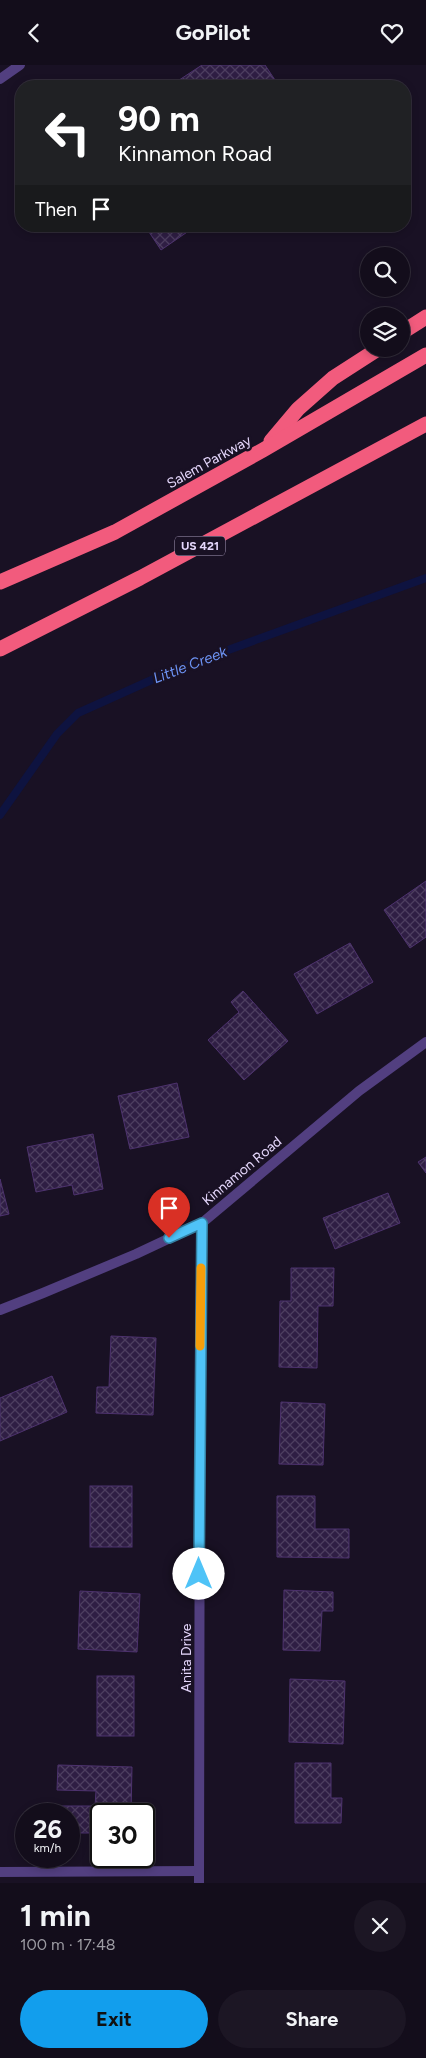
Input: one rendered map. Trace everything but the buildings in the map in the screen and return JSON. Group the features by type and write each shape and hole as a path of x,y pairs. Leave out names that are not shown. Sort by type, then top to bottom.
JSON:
{"highway":[{"path":"410,327 426,317"},
{"name":"Salem Parkway","path":"0,582 115,532 263,450 426,355"},
{"path":"263,450 298,409 333,378 366,357"},
{"name":"US 421","path":"0,649 140,578 426,424"}],"street":[{"path":"0,79 20,65"},
{"name":"Kinnamon Road","path":"0,1309 128,1258 202,1223 359,1091 426,1043"},
{"name":"Anita Drive","path":"199,1883 202,1223"},
{"path":"0,1872 199,1871"}],"waterway":[{"name":"Little Creek","path":"0,815 57,734 78,713 176,669 426,578"}],"slow traffic":[{"path":"200,1346 201,1268"}],"route":[{"path":"169,1238 202,1223 199,1574"}]}
